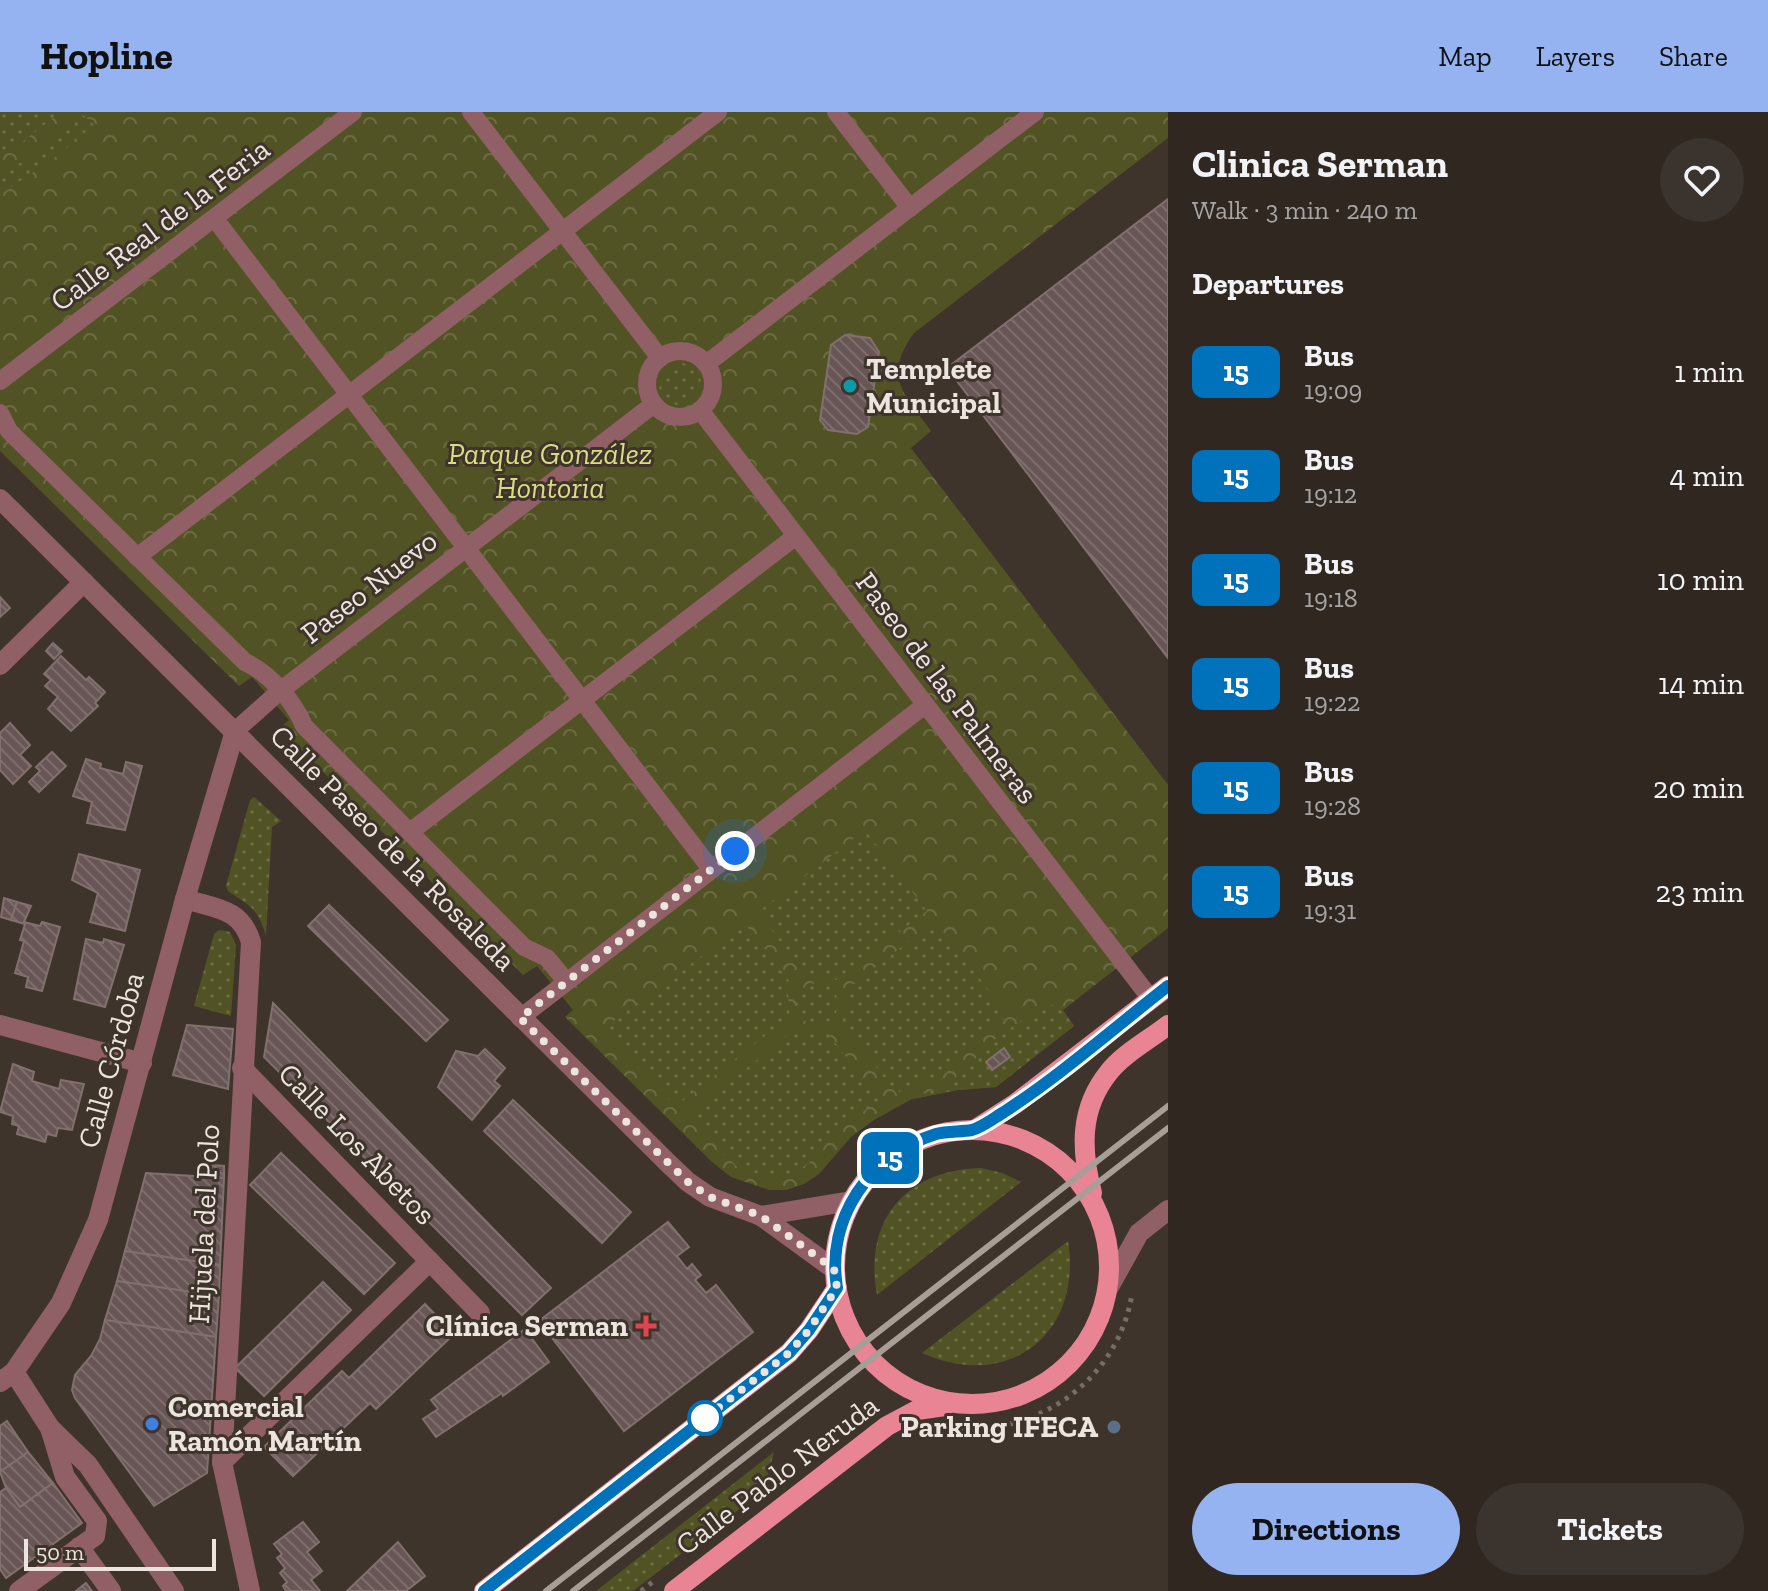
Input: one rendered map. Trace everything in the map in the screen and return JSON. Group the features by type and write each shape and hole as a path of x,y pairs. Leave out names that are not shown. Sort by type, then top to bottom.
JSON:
{"main road":[{"path":"976,1129 1015,1104 1168,986"},
{"path":"1095,1205 1074,1174 1046,1151 1012,1135 976,1129 938,1134 903,1148 873,1170 851,1201 838,1235 835,1279 839,1303 857,1342 886,1374 924,1396 966,1405 995,1403 1023,1395 1049,1381 1066,1367 1089,1340 1102,1315 1109,1287 1109,1245 1084,1162 1085,1127 1093,1096 1110,1070 1168,1025"},
{"path":"484,1591 789,1353 809,1330 835,1279"},
{"name":"Calle Pablo Neruda","path":"674,1591 887,1426 917,1410 966,1405"}],"street":[{"name":"Calle Real de la Feria","path":"0,381 353,112"},
{"path":"471,112 660,358"},
{"path":"137,557 718,112"},
{"path":"836,112 910,208"},
{"path":"706,364 1035,112"},
{"path":"215,219 711,869"},
{"path":"679,351 689,352 706,364 713,383 711,393 700,410 691,415 670,415 654,404 647,385 653,366 660,358 679,351"},
{"name":"Paseo Nuevo","path":"235,731 280,691 654,404"},
{"name":"Paseo de las Palmeras","path":"700,410 1151,999"},
{"path":"0,413 9,431 245,662 262,669 300,715 304,726 524,947 547,958 566,981"},
{"name":"Calle Paseo de la Rosaleda","path":"0,499 688,1182 710,1197 761,1216 835,1279"},
{"path":"410,832 796,536"},
{"path":"0,665 84,582"},
{"path":"520,1018 925,705"},
{"name":"Calle Córdoba","path":"7,1377 61,1303 98,1220 185,899 235,731"},
{"name":"Hijuela del Polo","path":"185,899 233,914 246,925 251,942 222,1462 250,1591"},
{"path":"0,1025 142,1063"},
{"name":"Calle Los Abetos","path":"242,1068 480,1313"},
{"name":"Calle Paseo de la Rosaleda","path":"761,1216 851,1201"},
{"path":"1109,1287 1139,1233 1168,1210"},
{"name":"Calle Los Abetos","path":"222,1462 430,1261"},
{"path":"7,1377 50,1428 88,1465 174,1591"},
{"path":"19,1591 95,1536 97,1521 65,1477 50,1428"},
{"path":"79,1547 111,1591"}],"path":[{"path":"944,1428 968,1430 1020,1423 1046,1412 1073,1394 1100,1368 1111,1352 1125,1320 1133,1285"}],"green space":[{"name":"Parque González Hontoria","path":"0,112 1168,112 1168,138 914,333 904,348 898,374 905,395 931,431 911,448 1168,785 1168,928 1063,1010 1074,1026 996,1087 958,1090 912,1099 851,1137 819,1174 804,1184 786,1190 769,1190 731,1177 565,1017 573,1010 537,966 523,975 280,728 289,720 252,677 239,686 0,451"},
{"path":"0,112 60,112 20,144 0,151"},
{"path":"83,115 96,127 0,195 0,173 44,148"},
{"path":"680,363 695,369 701,384 695,399 680,405 665,399 659,384 665,369"},
{"path":"254,797 281,821 272,827 266,936 256,913 226,886 250,800"},
{"path":"865,830 927,911 836,980 821,974 807,977 758,912"},
{"path":"935,921 1008,1015 979,1038 946,1073 896,1093 842,1022 847,1006 845,991"},
{"path":"745,924 793,986 788,995 790,1016 676,1106 601,1030"},
{"path":"219,930 230,932 236,945 231,1016 194,1006 214,934"},
{"path":"817,983 832,989 838,1004 832,1019 817,1025 802,1019 796,1004 802,989"},
{"path":"1044,1004 1058,1008 1074,1026 996,1087 958,1090 913,1099 953,1080 994,1040"},
{"path":"798,1027 814,1035 828,1033 879,1100 842,1127 810,1162 796,1172 780,1176 755,1173 736,1166 687,1116"},
{"path":"981,1168 1021,1182 877,1295 874,1268 877,1244 884,1222 896,1204 911,1189 931,1178"},
{"path":"1068,1241 1070,1274 1064,1303 1051,1328 1033,1346 1010,1359 983,1365 954,1363 922,1353"},
{"path":"774,1452 764,1490 633,1591 596,1591"}],"building":[{"path":"1168,199 1168,658 947,368"},
{"name":"Templete Municipal","path":"845,335 870,338 879,352 868,427 857,434 828,430 820,420 831,345"},
{"path":"0,597 10,608 0,617"},
{"path":"53,643 62,651 54,659 46,651"},
{"path":"61,656 86,680 89,677 105,692 95,703 98,706 71,731 48,709 58,697 45,686 51,680 44,674"},
{"path":"10,723 30,745 20,755 31,766 13,784 0,770 0,733"},
{"path":"52,752 66,766 39,792 29,782 40,771 36,767"},
{"path":"86,759 101,764 100,768 123,774 126,762 142,766 125,830 87,823 92,802 73,796"},
{"path":"79,854 140,870 125,931 90,922 98,893 72,880"},
{"path":"4,898 17,902 11,920 1,917"},
{"path":"17,902 31,906 24,922 40,926 42,922 60,927 42,991 26,987 28,977 15,973 24,941 20,940 25,924 11,920"},
{"path":"329,905 448,1020 426,1041 308,926"},
{"path":"86,939 103,943 104,939 124,945 105,1007 74,999"},
{"path":"273,1003 551,1288 522,1315 264,1057"},
{"path":"187,1025 233,1029 228,1089 173,1075"},
{"path":"1004,1048 1010,1057 992,1070 986,1062"},
{"path":"485,1049 505,1068 494,1081 500,1086 472,1120 438,1087 456,1051 478,1056"},
{"path":"13,1064 34,1072 32,1081 59,1089 61,1080 84,1084 72,1130 58,1128 56,1136 47,1134 45,1142 17,1134 19,1126 12,1124 13,1116 0,1112"},
{"path":"513,1100 631,1212 602,1243 484,1131"},
{"path":"281,1153 395,1263 364,1294 250,1185"},
{"path":"212,1165 224,1166 224,1178 211,1177"},
{"path":"146,1173 224,1178 220,1265 125,1251"},
{"name":"Clínica Serman","path":"668,1222 689,1247 677,1256 687,1269 692,1264 701,1275 695,1280 706,1293 716,1285 753,1332 624,1431 539,1321"},
{"path":"125,1251 220,1265 219,1296 117,1281"},
{"path":"117,1281 219,1296 216,1337 105,1320"},
{"path":"323,1282 351,1310 264,1396 235,1368"},
{"path":"425,1304 454,1334 376,1409 370,1403 293,1476 264,1447 342,1371 349,1378"},
{"name":"Comercial Ramón Martín","path":"105,1320 216,1337 207,1473 154,1506 72,1390 75,1375 91,1356"},
{"path":"525,1329 549,1362 503,1396 502,1393 436,1437 423,1419 438,1409 431,1400"},
{"path":"7,1421 28,1452 0,1472 0,1426"},
{"path":"28,1452 53,1483 20,1507 6,1488 0,1472"},
{"path":"53,1483 82,1523 6,1578 0,1569 0,1492 6,1488 20,1507"},
{"path":"303,1522 319,1542 307,1552 322,1571 311,1580 320,1591 286,1591 283,1586 287,1582 280,1573 285,1568 277,1558 282,1554 274,1544"},
{"path":"398,1542 425,1576 406,1591 347,1591"},
{"path":"86,1583 92,1591 76,1591"}],"railway":[{"path":"546,1591 1168,1106"},
{"path":"573,1591 1168,1128"}],"bus line":[{"name":"15","path":"484,1591 789,1353 809,1330 837,1288 834,1269 838,1235 851,1201 873,1170 903,1148 938,1134 976,1129 1015,1104 1168,986"}],"place":[{"name":"Templete Municipal","path":"850,386"},
{"name":"Clínica Serman","path":"646,1326"},
{"name":"Comercial Ramón Martín","path":"152,1424"},
{"name":"Parking IFECA","path":"1114,1427"}],"route":[{"path":"705,1418 695,1426 789,1353 809,1330 837,1288 834,1269 761,1216 710,1197 688,1182 520,1018 735,851"}]}
